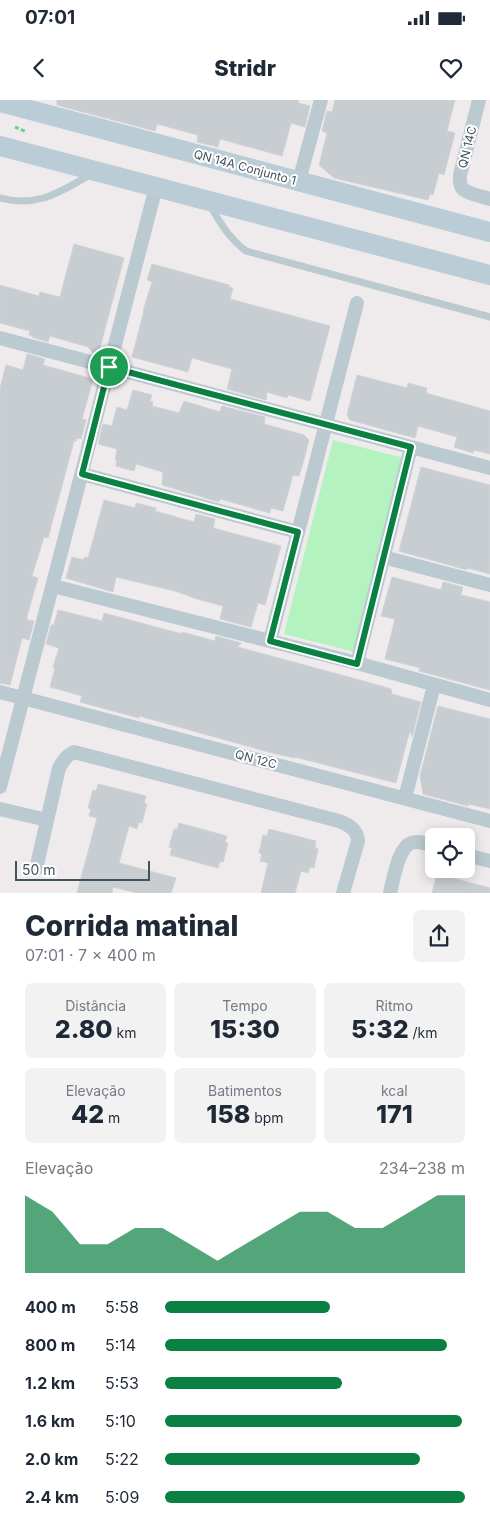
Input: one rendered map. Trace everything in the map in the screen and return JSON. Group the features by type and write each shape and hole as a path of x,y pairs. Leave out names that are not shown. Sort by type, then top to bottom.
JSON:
{"main road":[{"name":"QN 14A Conjunto 1","path":"0,102 25,104 299,182 490,232"},
{"path":"0,146 490,276"}],"street":[{"path":"299,182 321,100"},
{"name":"QN 14C","path":"479,100 460,175 460,183 462,188 467,191 490,198"},
{"path":"0,787 156,187"},
{"path":"270,641 357,302"},
{"path":"0,338 490,468"},
{"path":"357,664 411,447"},
{"path":"82,474 298,532"},
{"path":"383,557 490,585"},
{"path":"53,586 270,641 490,700"},
{"path":"406,798 434,686"},
{"name":"QN 12C","path":"0,692 406,798 490,822"},
{"path":"36,869 59,768 62,761 74,752 349,825 357,834 358,841 343,893"},
{"path":"0,809 47,820"},
{"path":"390,893 405,847 412,842 425,844"},
{"path":"475,857 490,861"}],"lane":[{"path":"0,198 8,201 34,201 53,196 95,172"},
{"path":"207,201 234,242 246,250 490,317"}],"green space":[{"path":"333,440 404,458 355,652 284,634"}],"building":[{"path":"57,100 299,100 298,103 310,106 305,127 291,123 282,156 220,139 218,147 197,142 198,135 157,124 155,131 57,105"},
{"path":"335,100 455,100 447,131 455,133 444,175 439,173 433,195 430,194 428,200 334,178 319,165 327,133 322,131 327,111 332,112"},
{"path":"74,244 124,258 98,355 94,354 88,347 50,336 48,342 32,337 29,335 30,331 0,323 0,285 39,296 40,292 60,297"},
{"path":"152,264 229,285 229,287 233,288 230,299 330,326 310,401 288,395 287,398 267,392 266,400 227,389 232,369 192,358 188,372 132,357 152,282 147,280"},
{"path":"27,354 45,359 43,365 93,379 82,419 86,420 81,439 77,438 74,441 48,538 44,537 32,576 38,578 27,620 34,621 29,640 22,638 10,685 0,683 0,388 6,365 23,370"},
{"path":"357,375 407,388 408,383 427,388 426,393 490,411 490,454 474,450 473,453 454,447 457,437 418,426 415,438 350,420 347,415"},
{"path":"133,390 152,395 150,401 153,402 152,406 179,413 184,401 220,412 222,406 265,417 264,424 304,435 309,440 305,456 299,476 293,475 283,511 271,508 270,513 220,499 219,502 162,485 163,472 136,464 134,471 116,466 117,449 98,444 103,424 112,426 117,407 127,410"},
{"path":"421,467 490,485 490,574 467,568 467,570 399,551"},
{"path":"104,500 135,508 136,503 156,508 155,511 194,522 196,514 215,519 213,528 281,546 265,605 258,603 251,627 220,619 223,606 175,591 116,577 113,592 66,578 72,557 84,560 84,557 88,558"},
{"path":"392,577 441,590 443,582 463,587 461,595 490,602 490,690 419,671 420,668 385,659 395,619 381,616"},
{"path":"58,610 102,621 104,613 215,641 216,636 241,643 238,647 378,685 391,689 392,694 421,702 412,737 410,730 396,783 295,757 276,754 139,716 139,718 80,702 82,696 50,687 55,668 53,667 59,648 46,644 51,625 54,625"},
{"path":"438,706 490,719 490,809 468,804 468,806 423,794 420,776"},
{"path":"98,784 146,796 144,803 147,804 142,823 139,822 137,829 129,826 119,863 176,878 171,893 137,893 113,887 112,893 77,893 97,818 89,816 91,809 88,808 93,790 96,791"},
{"path":"179,823 227,836 225,842 228,843 223,862 220,861 218,868 170,855 172,848 169,847 174,829 177,830"},
{"path":"269,829 316,841 315,848 318,849 314,868 310,867 308,873 301,871 295,893 261,893 268,863 260,861 262,854 259,853 263,835 267,836"},
{"path":"436,878 452,878 490,888 490,893 432,893"}],"route":[{"path":"109,367 411,447 357,664 270,641 298,532 82,474 109,367"}]}
